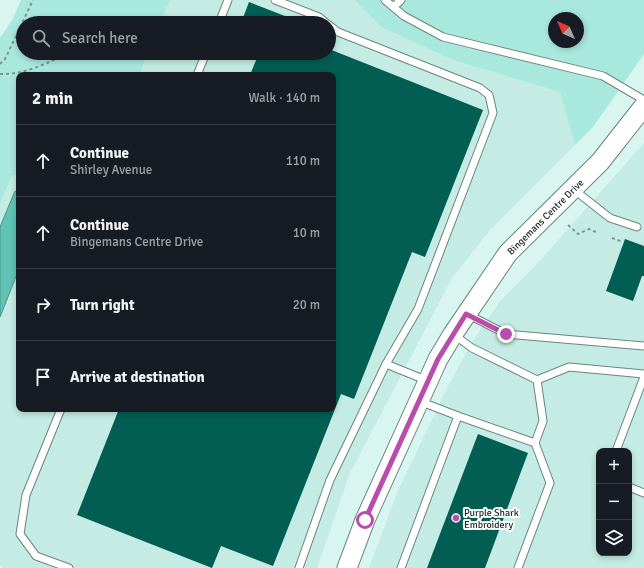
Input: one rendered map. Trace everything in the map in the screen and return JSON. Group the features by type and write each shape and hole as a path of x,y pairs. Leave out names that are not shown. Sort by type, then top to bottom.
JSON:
{"main road":[{"name":"Bingemans Centre Drive","path":"347,568 365,520 438,359 453,334 508,253 600,162 644,106"}],"lane":[{"path":"222,16 228,0"},
{"path":"275,0 315,16"},
{"path":"385,0 404,16 443,37 603,76 644,100"},
{"path":"393,7 401,0"},
{"path":"299,568 330,480 386,364 418,309 493,113 488,95 480,88 336,30"},
{"path":"198,72 203,60"},
{"path":"573,189 610,218 637,227"},
{"path":"466,314 506,334 644,346"},
{"path":"453,334 472,348 537,380 569,367 644,375 617,448"},
{"path":"386,364 428,381"},
{"path":"518,568 550,483 535,443 543,421 537,380"},
{"path":"419,401 535,443"},
{"path":"60,412 26,495 20,534 36,556 69,568"},
{"path":"402,568 458,416"},
{"path":"632,488 644,493"}],"path":[{"path":"25,16 33,0"},
{"path":"0,64 5,59 16,36"},
{"path":"20,72 54,60"},
{"path":"0,74 16,72"},
{"path":"568,225 578,234 589,229 598,233"},
{"path":"612,238 623,242"}],"shaded area":[{"path":"21,0 170,0 163,16 16,16 16,60 145,60 141,72 16,72 16,176 12,175 0,204 0,38 13,19"},
{"path":"170,0 355,0 381,27 453,60 560,92 575,145 490,230 452,278 350,473 317,568 3,568 0,565 0,204 12,175 16,176 16,412 336,412 336,72 141,72 145,60 336,60 336,16 163,16"},
{"path":"355,0 644,0 644,54 593,127 575,145 560,92 453,60 381,27"},
{"path":"644,143 644,568 369,568 397,493 448,386 474,339 501,300 538,263"},
{"path":"16,191 16,277 0,317 0,227"}],"building":[{"path":"249,2 285,16 244,16"},
{"path":"336,52 483,110 425,257 412,252 354,399 341,394 336,407 336,72 251,72 256,60 336,60"},
{"path":"625,239 644,246 644,276 642,276 633,301 606,291"},
{"path":"118,412 334,412 273,566 221,546 212,568 77,515"},
{"path":"478,434 528,453 485,568 427,568"}],"place":[{"name":"Purple Shark Embroidery","path":"456,518"}],"route":[{"path":"365,520 438,359 466,314 506,334"}]}
